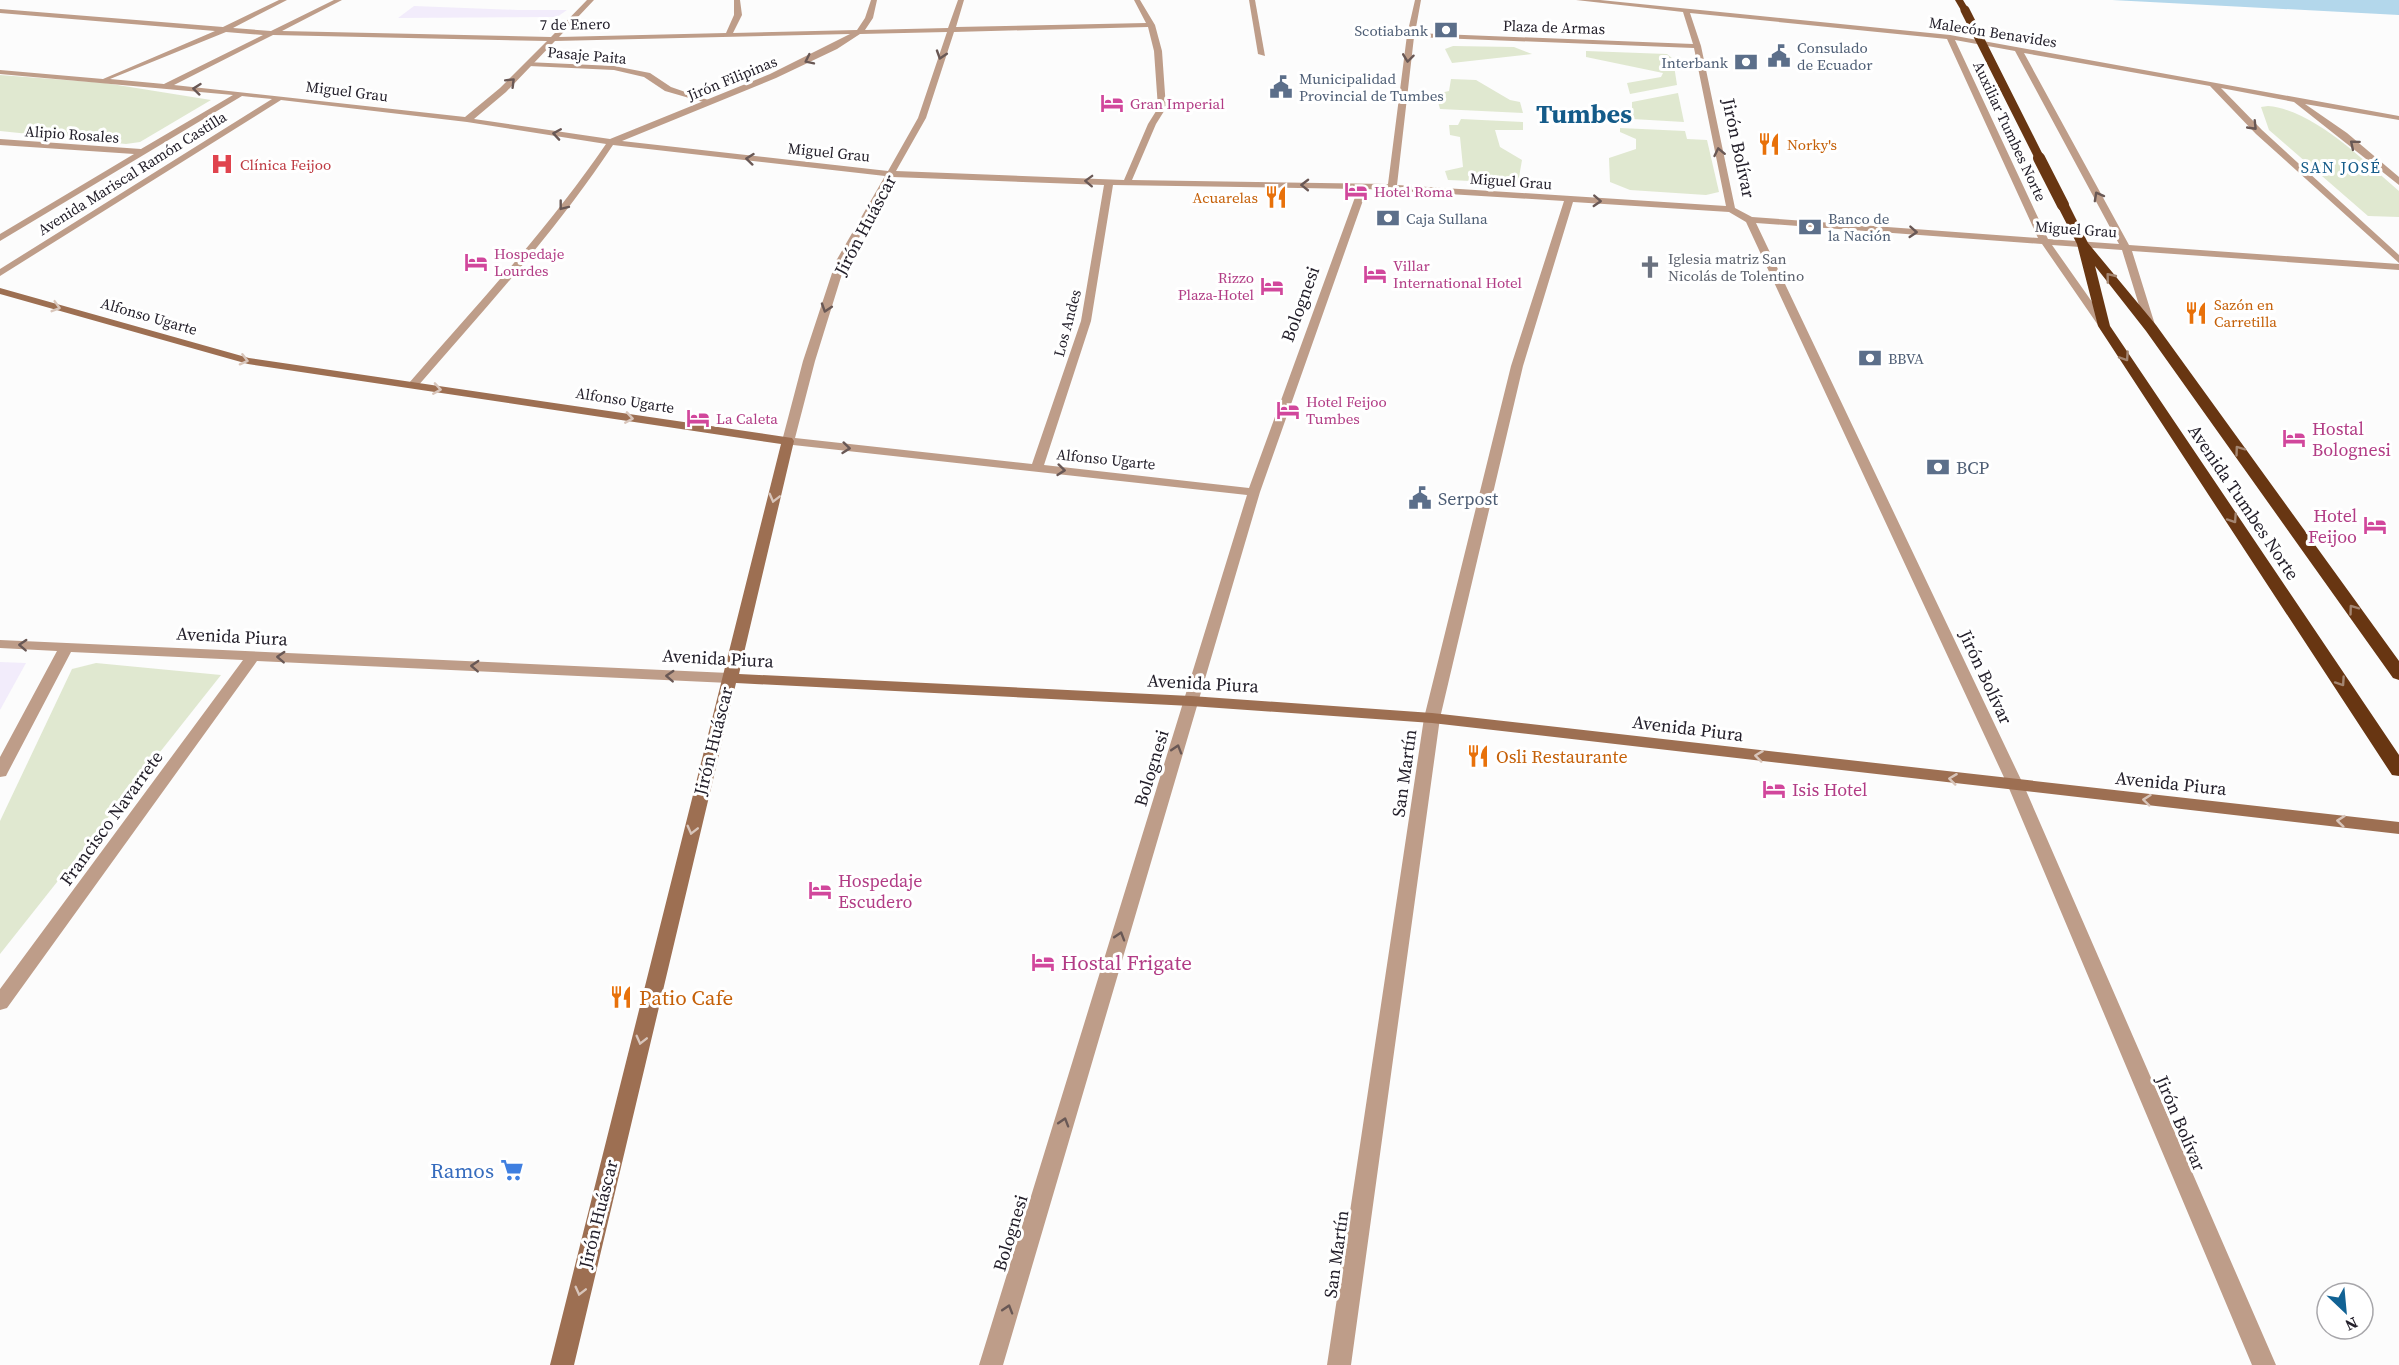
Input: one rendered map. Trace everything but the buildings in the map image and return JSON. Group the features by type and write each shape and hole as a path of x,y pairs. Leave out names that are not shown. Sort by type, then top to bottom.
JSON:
{"highway":[{"name":"Avenida Tumbes Norte","path":"1959,0 2083,244 2151,328 2399,674"},
{"name":"Avenida Tumbes Norte","path":"2083,244 2104,326 2399,770"}],"main road":[{"name":"Alfonso Ugarte","path":"0,291 248,361 788,441"},
{"name":"Jirón Huáscar","path":"562,1365 788,441"},
{"name":"Avenida Piura","path":"729,678 1191,701 1432,718 2399,828"}],"street":[{"path":"102,80 223,30 284,0"},
{"path":"167,85 339,0"},
{"path":"467,120 503,90 591,0"},
{"path":"729,34 738,15 737,0"},
{"path":"860,31 869,18 874,0"},
{"name":"Jirón Huáscar","path":"788,441 809,360 841,261 922,118 961,0"},
{"path":"1127,182 1161,108 1158,51 1151,26 1137,0"},
{"path":"1252,0 1262,54"},
{"path":"1392,187 1411,35 1418,0"},
{"name":"Malecón Benavides","path":"1579,0 1950,37 2399,118"},
{"name":"Jirón Bolívar","path":"1686,10 1697,46 1731,209 1750,220 2016,786 2264,1365"},
{"name":"7 de Enero","path":"1,12 270,33 555,39 1151,26"},
{"name":"Jirón Filipinas","path":"611,142 810,60 860,31"},
{"name":"Plaza de Armas","path":"1411,35 1697,46"},
{"name":"Auxiliar Tumbes Norte","path":"1950,37 2045,242 2104,326"},
{"path":"2018,49 2126,248 2151,328"},
{"name":"Pasaje Paita","path":"529,64 614,68 647,75 668,89 710,102"},
{"name":"Miguel Grau","path":"0,72 242,93 467,120 611,142 892,174 1109,182 1392,187 1731,209"},
{"path":"2212,84 2259,132 2399,260"},
{"name":"Avenida Mariscal Ramón Castilla","path":"0,238 242,93"},
{"name":"Avenida Mariscal Ramón Castilla","path":"0,273 279,98"},
{"path":"2295,100 2344,135 2399,182"},
{"name":"Alipio Rosales","path":"0,142 143,152"},
{"path":"413,385 509,274 593,169 611,142"},
{"name":"Los Andes","path":"1037,468 1086,321 1109,182"},
{"name":"Bolognesi","path":"991,1365 1254,492 1363,187"},
{"name":"San Martín","path":"1339,1365 1432,718 1517,366 1569,200"},
{"name":"Miguel Grau","path":"1750,220 2399,267"},
{"name":"Alfonso Ugarte","path":"788,441 1254,492"},
{"name":"Avenida Piura","path":"0,644 729,678"},
{"path":"0,772 66,648"},
{"name":"Francisco Navarrete","path":"0,1003 253,656"}],"shaded area":[{"path":"414,6 567,10 557,17 398,18"},
{"path":"0,662 26,663 0,710"}],"green space":[{"path":"1453,46 1514,47 1532,54 1452,63 1445,49"},
{"path":"1586,51 1667,54 1673,59 1677,85 1630,94 1627,83 1661,77 1663,73 1586,57"},
{"path":"0,75 105,83 211,100 140,142 126,144 0,131"},
{"path":"1451,79 1476,80 1510,100 1520,102 1523,113 1440,109 1436,94 1449,91"},
{"path":"1678,93 1684,122 1615,118 1614,112 1632,108 1632,102"},
{"path":"2268,106 2303,117 2355,152 2399,191 2399,217 2368,216 2269,130 2261,107"},
{"path":"1461,119 1523,122 1523,130 1495,130 1500,147 1522,160 1518,183 1448,180 1445,171 1463,167 1460,137 1450,135 1449,125 1458,125"},
{"path":"1620,128 1685,131 1687,139 1707,140 1719,192 1706,195 1630,190 1610,182 1609,158 1636,149 1636,139 1620,132"},
{"path":"96,663 221,675 0,954 0,821 72,669"}],"water":[{"path":"2112,0 2399,0 2399,15"}],"place":[{"name":"Scotiabank","path":"1446,30"},
{"name":"Consulado de Ecuador","path":"1779,56"},
{"name":"Interbank","path":"1746,62"},
{"name":"Municipalidad Provincial de Tumbes","path":"1281,87"},
{"name":"Gran Imperial","path":"1112,103"},
{"name":"Norky's","path":"1769,144"},
{"name":"Clínica Feijoo","path":"222,164"},
{"name":"Hotel Roma","path":"1356,191"},
{"name":"Acuarelas","path":"1276,197"},
{"name":"Caja Sullana","path":"1388,218"},
{"name":"Banco de la Nación","path":"1810,227"},
{"name":"Hospedaje Lourdes","path":"476,262"},
{"name":"Iglesia matriz San Nicolás de Tolentino","path":"1650,267"},
{"name":"Villar International Hotel","path":"1375,274"},
{"name":"Rizzo Plaza-Hotel","path":"1272,286"},
{"name":"Sazón en Carretilla","path":"2196,313"},
{"name":"BBVA","path":"1870,358"},
{"name":"Hotel Feijoo Tumbes","path":"1288,410"},
{"name":"La Caleta","path":"698,418"},
{"name":"Hostal Bolognesi","path":"2294,438"},
{"name":"BCP","path":"1938,467"},
{"name":"Serpost","path":"1420,498"},
{"name":"Hotel Feijoo","path":"2375,525"},
{"name":"Osli Restaurante","path":"1478,756"},
{"name":"Isis Hotel","path":"1774,789"},
{"name":"Hospedaje Escudero","path":"820,890"},
{"name":"Hostal Frigate","path":"1043,962"},
{"name":"Patio Cafe","path":"621,997"},
{"name":"Ramos","path":"512,1170"}],"district":[{"name":"Tumbes","path":"1584,114"},
{"name":"SAN JOSÉ","path":"2341,167"}]}
